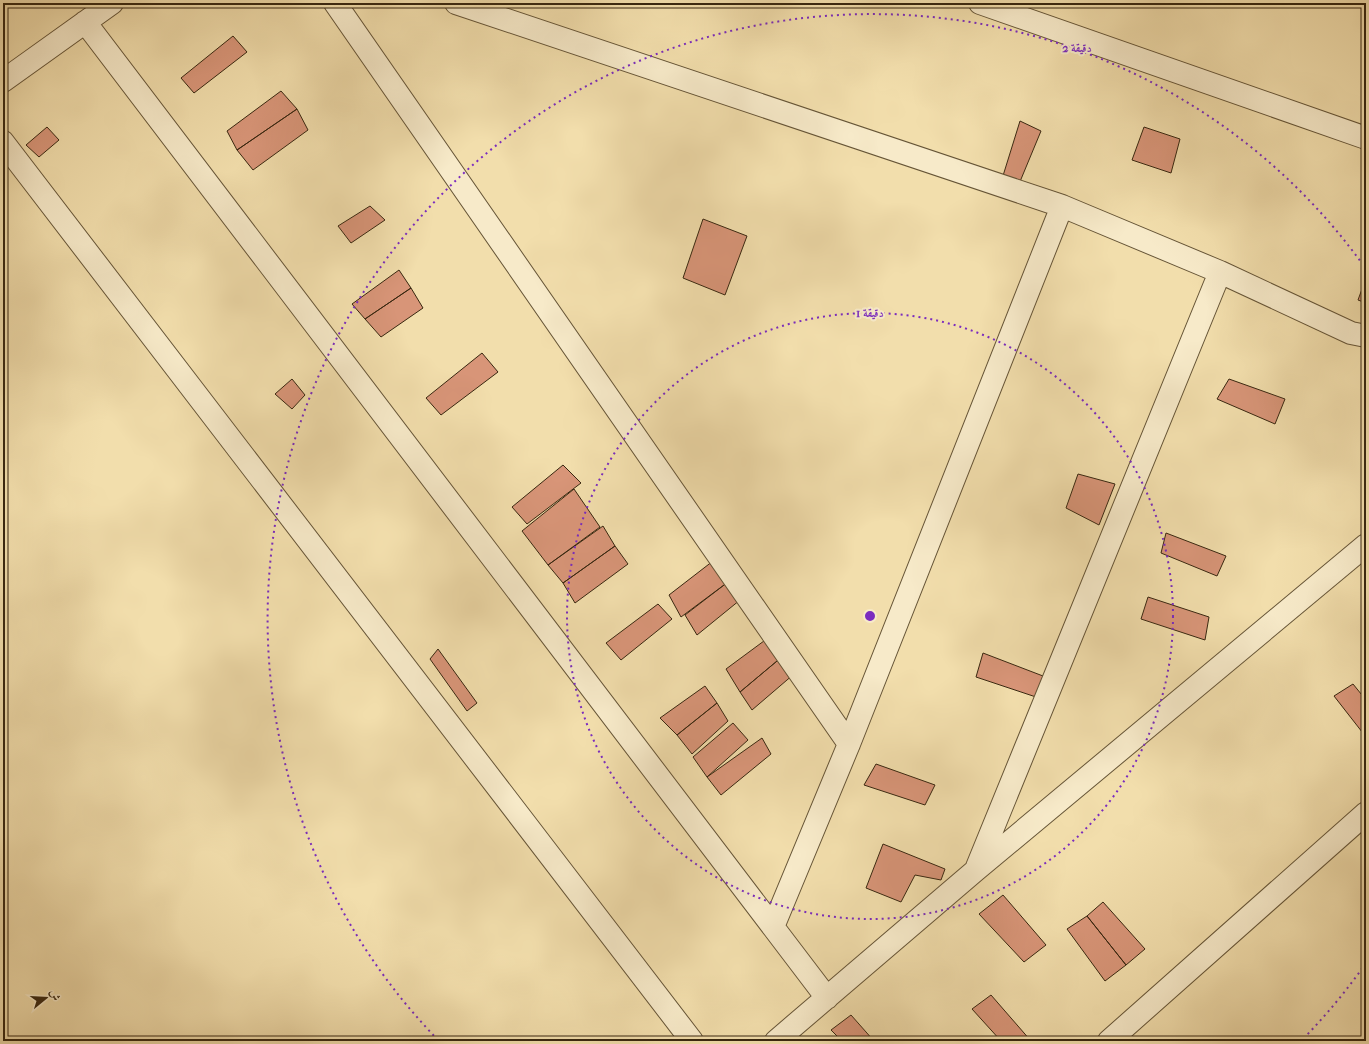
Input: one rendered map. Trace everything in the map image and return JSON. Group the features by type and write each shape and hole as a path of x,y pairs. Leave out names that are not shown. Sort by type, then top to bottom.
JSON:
{"street":[{"path":"3,81 112,3"},
{"path":"335,3 849,744"},
{"path":"456,3 1062,206 1220,272 1351,333 1366,336"},
{"path":"980,3 1366,138"},
{"path":"85,22 827,998"},
{"path":"3,142 692,1041"},
{"path":"773,927 849,744 1062,206"},
{"path":"976,870 1220,272"},
{"path":"776,1041 976,870 1366,545"},
{"path":"1109,1041 1366,813"}],"building":[{"path":"233,36 247,52 194,93 181,78"},
{"path":"281,91 297,109 237,150 227,131"},
{"path":"297,109 308,130 253,170 237,150"},
{"path":"1020,121 1041,131 1019,184 1002,179"},
{"path":"47,127 59,140 39,157 26,145"},
{"path":"1144,127 1180,139 1171,173 1132,160"},
{"path":"370,206 385,220 351,243 338,226"},
{"path":"703,219 747,236 725,295 683,278"},
{"path":"399,270 411,288 365,319 352,304"},
{"path":"1366,278 1366,303 1358,300"},
{"path":"411,288 423,308 381,337 365,319"},
{"path":"482,353 498,372 441,415 426,398"},
{"path":"292,379 305,395 292,409 275,394"},
{"path":"1229,379 1285,399 1275,424 1217,399"},
{"path":"563,465 581,483 527,524 512,507"},
{"path":"1078,474 1115,484 1099,525 1066,508"},
{"path":"574,489 600,527 548,565 522,531"},
{"path":"603,526 615,546 563,583 548,565"},
{"path":"1166,533 1226,556 1217,576 1161,553"},
{"path":"615,546 628,564 575,603 563,583"},
{"path":"713,561 728,582 681,617 669,595"},
{"path":"728,582 740,600 697,635 685,615"},
{"path":"1148,597 1209,617 1205,640 1141,619"},
{"path":"658,604 672,619 621,660 606,643"},
{"path":"768,638 783,656 740,692 726,669"},
{"path":"438,649 477,703 467,711 430,659"},
{"path":"983,653 1043,676 1036,697 976,677"},
{"path":"783,656 794,674 752,710 740,692"},
{"path":"1353,684 1366,700 1366,737 1334,696"},
{"path":"705,686 717,703 677,735 660,718"},
{"path":"717,703 728,721 692,754 677,735"},
{"path":"733,723 748,740 707,777 693,757"},
{"path":"762,738 771,754 721,795 707,777"},
{"path":"876,764 935,785 925,805 864,785"},
{"path":"883,844 945,869 941,880 915,875 901,902 866,888"},
{"path":"1003,895 1046,945 1024,962 979,914"},
{"path":"1103,902 1145,949 1126,965 1087,916"},
{"path":"1087,916 1126,965 1105,981 1067,929"},
{"path":"991,995 1031,1041 1001,1041 972,1009"},
{"path":"851,1015 874,1041 842,1041 831,1030"}]}
